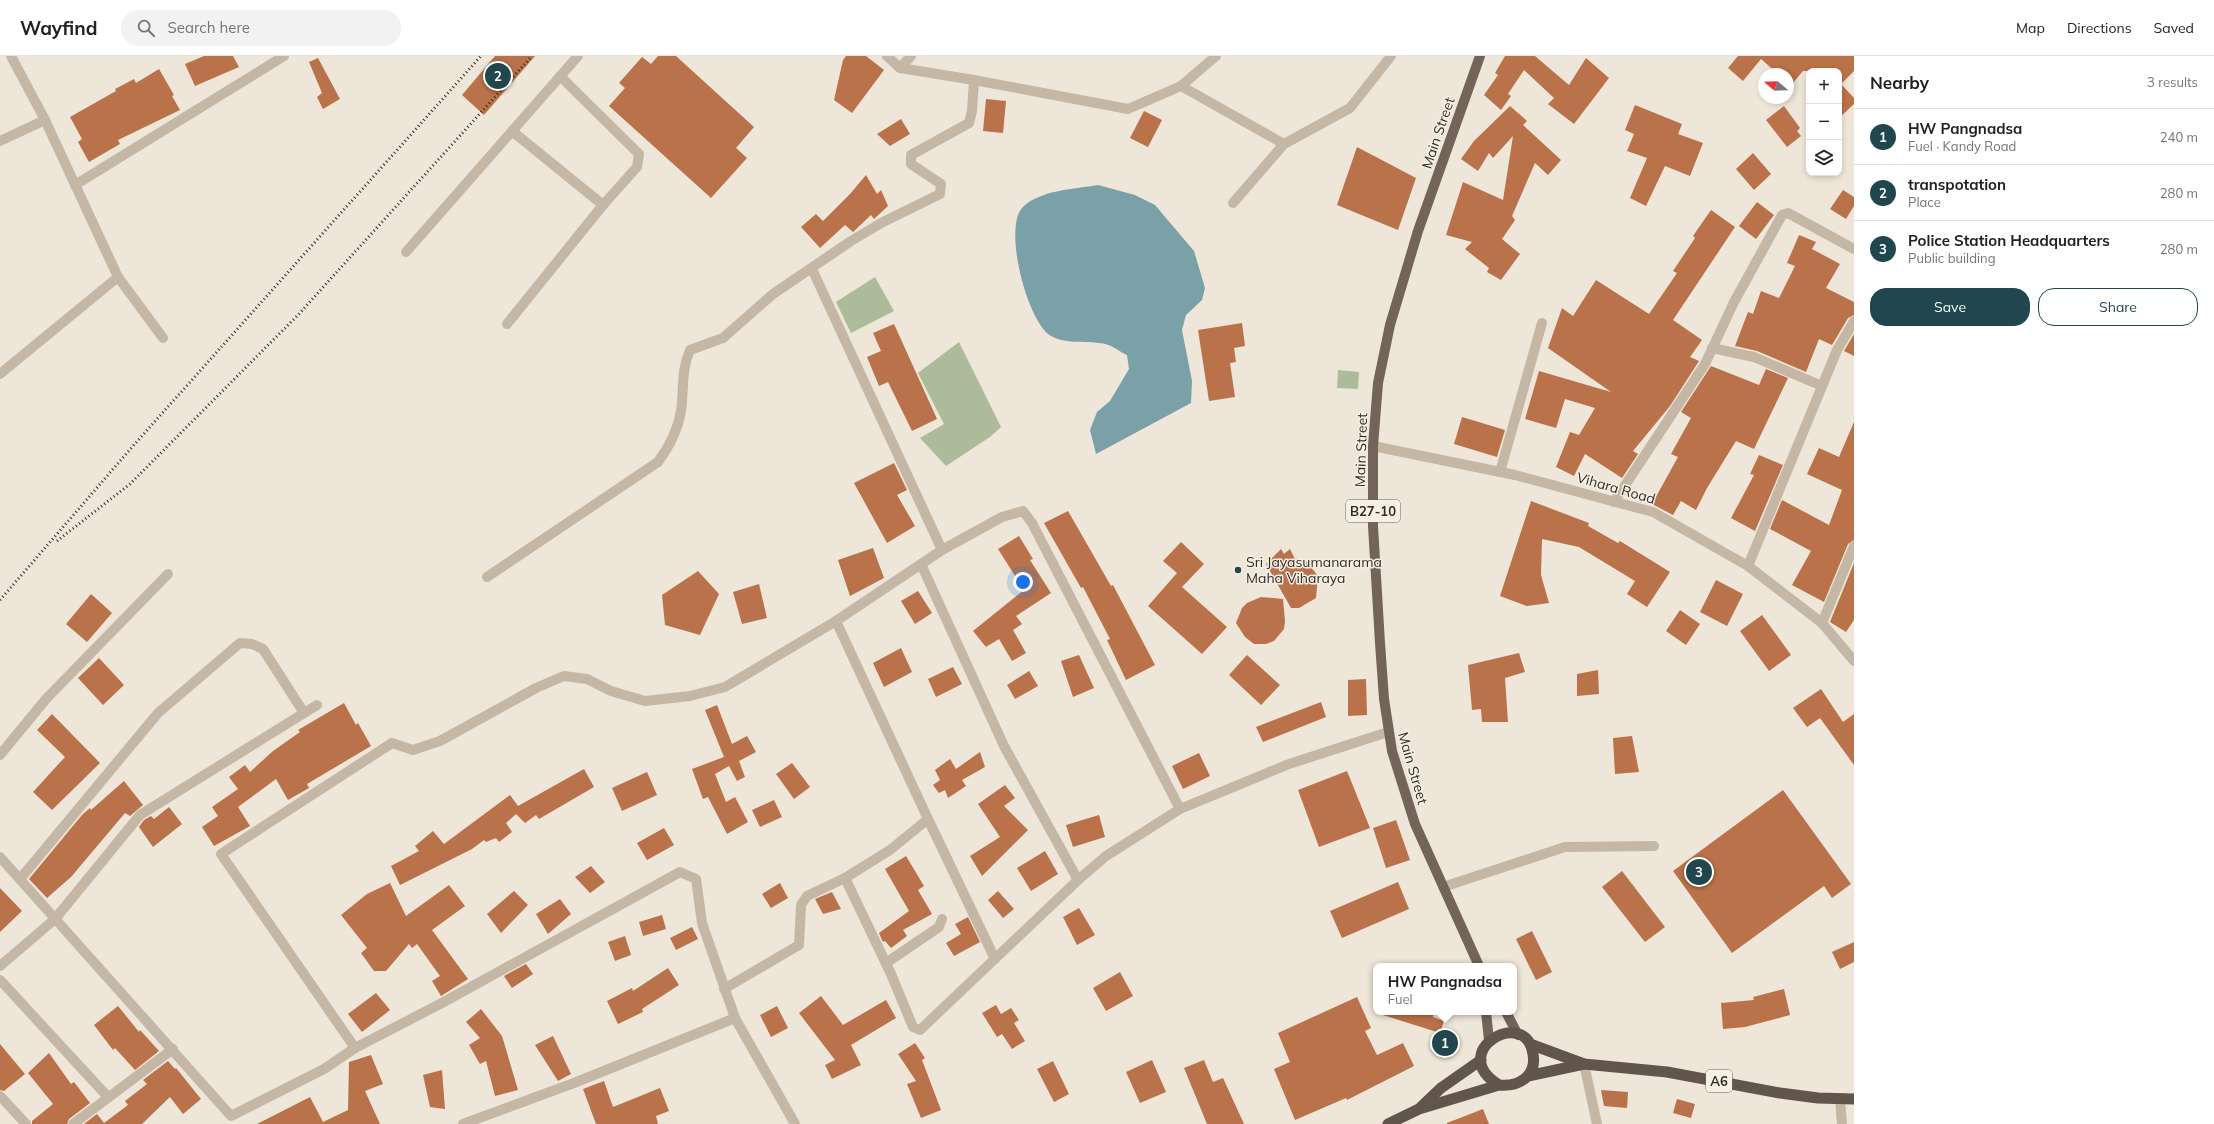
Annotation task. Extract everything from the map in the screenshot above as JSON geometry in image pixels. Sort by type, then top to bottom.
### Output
[{"type":"highway","points":[[1388,1124],[1419,1109],[1499,1085],[1510,1086],[1520,1083],[1528,1076],[1534,1060],[1530,1044],[1518,1035],[1503,1034],[1489,1040],[1483,1049],[1481,1060],[1484,1070],[1490,1079],[1499,1085]]},
{"type":"highway","name":"A6","points":[[1530,1044],[1584,1064],[1667,1072],[1780,1093],[1854,1099]]},
{"type":"highway","points":[[1419,1109],[1441,1088],[1481,1060]]},
{"type":"highway","name":"A6","points":[[1528,1076],[1584,1064]]},
{"type":"main road","name":"Main Street","points":[[1477,963],[1405,797],[1388,732],[1377,596],[1373,446],[1378,383],[1390,325],[1418,231],[1480,56]]},
{"type":"main road","points":[[1486,1015],[1489,1040]]},
{"type":"main road","points":[[1508,1015],[1518,1035]]},
{"type":"street","points":[[11,56],[44,120],[118,277],[163,338]]},
{"type":"street","points":[[75,185],[284,56]]},
{"type":"street","points":[[406,252],[578,56]]},
{"type":"street","points":[[887,56],[900,68],[974,80],[1128,109],[1181,86],[1216,56]]},
{"type":"street","points":[[900,68],[911,56]]},
{"type":"street","points":[[1233,203],[1284,144],[1350,108],[1391,56]]},
{"type":"street","points":[[507,324],[603,205],[637,167],[639,154],[560,76]]},
{"type":"street","points":[[487,577],[658,462],[670,447],[681,413],[685,363],[690,350],[723,338],[773,294],[812,269],[851,241],[883,222],[940,194],[941,184],[911,164],[911,155],[969,123],[972,111],[974,80]]},
{"type":"street","points":[[1181,86],[1284,144]]},
{"type":"street","points":[[0,141],[44,120]]},
{"type":"street","points":[[512,131],[603,205]]},
{"type":"street","points":[[1614,502],[1705,364],[1734,302],[1784,212],[1854,249]]},
{"type":"street","points":[[812,269],[942,550]]},
{"type":"street","points":[[0,374],[118,277]]},
{"type":"street","points":[[1748,566],[1837,350],[1854,321]]},
{"type":"street","points":[[1500,472],[1542,324]]},
{"type":"street","points":[[1712,348],[1754,357],[1822,386]]},
{"type":"street","name":"Vihara Road","points":[[1373,446],[1500,472],[1653,512],[1748,566],[1822,623],[1854,661]]},
{"type":"street","points":[[355,1048],[221,854],[392,742],[413,750],[440,741],[536,688],[564,676],[587,679],[611,691],[645,701],[690,696],[725,687],[836,621],[942,550],[1002,517],[1023,511],[1036,530],[1180,809]]},
{"type":"street","points":[[1822,623],[1854,546]]},
{"type":"street","points":[[921,564],[1004,746],[1078,880]]},
{"type":"street","points":[[0,755],[46,699],[168,574]]},
{"type":"street","points":[[836,621],[995,959]]},
{"type":"street","points":[[20,879],[158,713],[240,643],[252,644],[263,649],[304,713]]},
{"type":"street","points":[[0,966],[55,919],[140,816],[317,705]]},
{"type":"street","points":[[845,878],[886,963],[913,1027],[920,1030],[1078,880],[1106,856],[1180,809],[1289,764],[1388,732]]},
{"type":"street","points":[[724,989],[799,945],[801,905],[807,896],[845,878],[890,850],[928,819]]},
{"type":"street","points":[[1443,887],[1565,847],[1654,846]]},
{"type":"street","points":[[0,857],[232,1116],[324,1069],[355,1048],[440,1004],[680,872],[696,879],[702,923],[735,1018],[794,1124]]},
{"type":"street","points":[[886,963],[939,927],[942,919]]},
{"type":"street","points":[[0,980],[108,1097]]},
{"type":"street","points":[[463,1124],[574,1083],[735,1018]]},
{"type":"street","points":[[73,1124],[173,1049]]},
{"type":"street","points":[[1584,1064],[1597,1124]]},
{"type":"street","points":[[0,1096],[26,1124]]},
{"type":"street","points":[[1840,1099],[1842,1124]]},
{"type":"green space","points":[[875,277],[894,311],[851,333],[836,302]]},
{"type":"green space","points":[[959,342],[1001,427],[990,437],[946,466],[920,438],[944,424],[918,373]]},
{"type":"green space","points":[[1338,370],[1359,372],[1358,389],[1337,388]]},
{"type":"water","points":[[1098,185],[1135,195],[1155,205],[1194,251],[1205,288],[1202,300],[1186,315],[1182,330],[1192,381],[1191,403],[1096,454],[1090,430],[1097,412],[1110,401],[1129,369],[1127,355],[1105,344],[1057,339],[1042,328],[1026,295],[1020,274],[1015,234],[1017,218],[1023,207],[1030,201],[1058,191]]},
{"type":"building","points":[[204,56],[233,56],[239,67],[195,86],[185,64]]},
{"type":"building","points":[[495,56],[535,56],[484,115],[462,95]]},
{"type":"building","points":[[658,56],[676,56],[754,127],[736,148],[747,158],[711,198],[609,106],[625,88],[619,83],[642,57],[651,64]]},
{"type":"building","points":[[846,56],[866,56],[884,70],[852,113],[834,100],[843,60]]},
{"type":"building","points":[[1505,56],[1535,56],[1569,85],[1586,58],[1609,78],[1574,124],[1548,104],[1554,98],[1524,70],[1508,94],[1511,96],[1501,110],[1484,95],[1498,75],[1495,73]]},
{"type":"building","points":[[1738,56],[1854,56],[1854,71],[1842,83],[1842,68],[1806,68],[1806,71],[1803,71],[1794,82],[1794,68],[1771,68],[1761,59],[1743,81],[1728,68]]},
{"type":"building","points":[[318,58],[340,99],[323,109],[317,97],[322,93],[309,62]]},
{"type":"building","points":[[159,69],[174,95],[172,96],[180,110],[118,140],[120,144],[89,162],[78,142],[82,139],[70,117],[116,91],[115,89],[134,79],[136,83]]},
{"type":"building","points":[[1842,85],[1854,98],[1854,104],[1842,115]]},
{"type":"building","points":[[986,99],[1006,101],[1003,133],[983,131]]},
{"type":"building","points":[[1635,105],[1682,124],[1678,134],[1703,143],[1690,176],[1665,166],[1646,206],[1630,198],[1647,158],[1627,151],[1634,134],[1625,130]]},
{"type":"building","points":[[1510,106],[1527,121],[1523,125],[1561,160],[1548,175],[1535,163],[1512,216],[1515,220],[1502,239],[1520,254],[1501,280],[1487,272],[1489,268],[1465,249],[1472,242],[1446,235],[1463,182],[1503,200],[1513,136],[1493,158],[1489,153],[1478,171],[1461,159],[1474,141]]},
{"type":"building","points":[[1784,106],[1800,128],[1797,131],[1801,136],[1787,147],[1766,120]]},
{"type":"building","points":[[1144,111],[1162,120],[1148,147],[1130,138]]},
{"type":"building","points":[[901,119],[910,134],[890,146],[877,134]]},
{"type":"building","points":[[1357,147],[1416,178],[1398,230],[1337,205]]},
{"type":"building","points":[[1753,153],[1771,174],[1754,190],[1736,169]]},
{"type":"building","points":[[866,175],[877,194],[881,190],[888,206],[874,219],[871,215],[853,232],[845,225],[820,248],[801,227],[816,214],[823,221],[850,194]]},
{"type":"building","points":[[1843,190],[1854,197],[1854,206],[1846,219],[1830,209]]},
{"type":"building","points":[[1757,202],[1774,215],[1756,239],[1739,226]]},
{"type":"building","points":[[1711,210],[1735,227],[1673,320],[1702,340],[1690,357],[1699,361],[1670,406],[1633,451],[1638,454],[1622,478],[1585,454],[1574,476],[1556,467],[1570,432],[1579,435],[1595,408],[1565,399],[1556,428],[1525,419],[1539,371],[1611,392],[1548,348],[1562,308],[1573,316],[1596,280],[1649,314],[1677,273],[1673,271],[1695,238],[1693,236]]},
{"type":"building","points":[[1799,235],[1816,242],[1812,249],[1840,264],[1826,288],[1854,302],[1854,315],[1848,318],[1832,345],[1819,339],[1806,372],[1757,351],[1735,346],[1748,312],[1753,314],[1761,291],[1779,298],[1795,266],[1787,263]]},
{"type":"building","points":[[1242,323],[1245,346],[1234,348],[1236,362],[1230,363],[1235,397],[1209,401],[1198,330]]},
{"type":"building","points":[[894,324],[937,419],[912,431],[888,382],[879,386],[867,357],[881,351],[873,333]]},
{"type":"building","points":[[1854,334],[1854,356],[1844,351]]},
{"type":"building","points":[[1711,366],[1759,385],[1766,369],[1788,378],[1754,449],[1736,441],[1707,488],[1696,510],[1681,501],[1673,515],[1652,504],[1678,457],[1671,454],[1691,418],[1681,412]]},
{"type":"building","points":[[1462,417],[1505,430],[1497,457],[1454,444]]},
{"type":"building","points":[[1854,422],[1854,540],[1848,544],[1824,602],[1792,585],[1811,551],[1770,529],[1782,500],[1829,525],[1842,490],[1807,474],[1819,448],[1839,457]]},
{"type":"building","points":[[1759,455],[1783,465],[1755,531],[1731,518],[1754,475],[1750,474]]},
{"type":"building","points":[[894,463],[907,490],[897,495],[915,526],[887,543],[854,483]]},
{"type":"building","points":[[1531,501],[1589,523],[1588,526],[1618,543],[1620,541],[1670,572],[1647,607],[1627,594],[1635,581],[1579,547],[1542,539],[1541,575],[1549,603],[1527,606],[1500,596]]},
{"type":"building","points":[[1068,511],[1111,586],[1113,585],[1155,665],[1126,680],[1107,640],[1110,639],[1083,587],[1081,588],[1044,523]]},
{"type":"building","points":[[1019,536],[1033,559],[1030,560],[1051,593],[1016,616],[1022,624],[1013,630],[1026,653],[1012,661],[999,639],[986,647],[973,631],[1024,590],[998,549]]},
{"type":"building","points":[[1181,542],[1204,564],[1182,587],[1227,627],[1202,654],[1148,606],[1177,573],[1163,561]]},
{"type":"building","points":[[873,548],[884,578],[850,596],[838,560]]},
{"type":"building","points":[[1281,549],[1284,554],[1290,549],[1295,559],[1306,561],[1318,576],[1316,598],[1299,608],[1291,608],[1266,564]]},
{"type":"building","points":[[1854,563],[1854,620],[1846,632],[1830,622]]},
{"type":"building","points":[[698,571],[719,594],[700,635],[665,625],[662,595]]},
{"type":"building","points":[[1716,580],[1743,594],[1727,626],[1700,612]]},
{"type":"building","points":[[759,584],[767,618],[742,624],[733,592]]},
{"type":"building","points":[[918,591],[932,613],[915,624],[901,601]]},
{"type":"building","points":[[91,594],[112,613],[87,642],[66,624]]},
{"type":"building","points":[[1261,597],[1283,599],[1285,621],[1284,629],[1274,641],[1266,644],[1254,644],[1245,637],[1236,623],[1242,608],[1247,603]]},
{"type":"building","points":[[1680,610],[1700,624],[1686,645],[1666,631]]},
{"type":"building","points":[[1762,615],[1791,655],[1769,671],[1740,631]]},
{"type":"building","points":[[901,648],[912,672],[884,687],[873,663]]},
{"type":"building","points":[[1519,653],[1525,672],[1505,678],[1508,722],[1482,722],[1481,709],[1472,710],[1468,665]]},
{"type":"building","points":[[1079,655],[1094,688],[1073,697],[1061,661]]},
{"type":"building","points":[[1247,655],[1280,685],[1261,705],[1229,675]]},
{"type":"building","points":[[99,658],[124,685],[103,705],[78,678]]},
{"type":"building","points":[[953,667],[962,684],[936,697],[928,679]]},
{"type":"building","points":[[1598,670],[1599,694],[1577,696],[1577,674]]},
{"type":"building","points":[[1029,671],[1038,686],[1015,699],[1007,685]]},
{"type":"building","points":[[1366,679],[1367,715],[1348,716],[1348,680]]},
{"type":"building","points":[[1821,689],[1843,722],[1854,714],[1854,765],[1820,718],[1807,727],[1793,708]]},
{"type":"building","points":[[1321,702],[1326,717],[1263,742],[1256,727]]},
{"type":"building","points":[[344,703],[356,725],[358,723],[371,746],[307,784],[309,788],[288,800],[276,779],[238,807],[250,826],[214,846],[202,827],[218,816],[212,807],[238,789],[229,777],[245,765],[250,772],[273,751],[300,732],[298,730]]},
{"type":"building","points":[[717,705],[732,744],[747,736],[756,752],[739,761],[745,777],[737,781],[729,766],[715,774],[726,802],[735,797],[748,822],[727,834],[708,797],[703,799],[692,769],[724,757],[705,710]]},
{"type":"building","points":[[52,714],[100,763],[52,810],[33,792],[65,757],[37,730]]},
{"type":"building","points":[[1632,736],[1639,772],[1615,774],[1613,738]]},
{"type":"building","points":[[980,752],[985,767],[962,780],[966,786],[948,798],[945,790],[939,793],[933,785],[940,780],[935,770],[950,759],[956,769]]},
{"type":"building","points":[[1199,753],[1210,776],[1183,789],[1172,766]]},
{"type":"building","points":[[792,763],[810,787],[794,799],[776,774]]},
{"type":"building","points":[[584,769],[594,787],[539,819],[536,815],[525,823],[516,814],[506,823],[512,832],[499,842],[496,838],[486,842],[484,840],[472,849],[400,885],[391,866],[419,851],[415,846],[433,831],[444,844],[510,795],[518,806]]},
{"type":"building","points":[[1347,771],[1370,828],[1319,847],[1298,790]]},
{"type":"building","points":[[647,772],[657,795],[622,811],[612,788]]},
{"type":"building","points":[[124,781],[143,805],[130,816],[125,813],[71,877],[47,898],[29,879],[82,815],[90,808],[91,810]]},
{"type":"building","points":[[1005,785],[1015,798],[1004,806],[1028,830],[982,876],[970,856],[1000,837],[978,804]]},
{"type":"building","points":[[1783,790],[1851,884],[1832,898],[1824,886],[1732,953],[1673,871]]},
{"type":"building","points":[[774,800],[782,817],[760,827],[752,810]]},
{"type":"building","points":[[169,807],[182,824],[153,847],[139,827],[144,820],[151,816],[154,819]]},
{"type":"building","points":[[1099,815],[1105,837],[1073,847],[1066,825]]},
{"type":"building","points":[[1396,820],[1410,860],[1386,868],[1373,828]]},
{"type":"building","points":[[664,828],[674,845],[647,860],[637,843]]},
{"type":"building","points":[[1045,851],[1058,874],[1031,891],[1017,868]]},
{"type":"building","points":[[906,856],[924,886],[918,890],[932,914],[903,930],[907,936],[891,948],[885,941],[883,942],[879,933],[909,911],[885,869]]},
{"type":"building","points":[[591,866],[605,882],[590,893],[575,877]]},
{"type":"building","points":[[1622,871],[1665,927],[1645,942],[1602,887]]},
{"type":"building","points":[[1398,882],[1409,909],[1342,938],[1330,911]]},
{"type":"building","points":[[390,883],[406,916],[449,885],[465,906],[432,930],[468,979],[441,996],[432,981],[440,976],[417,944],[412,948],[409,944],[386,971],[374,971],[361,953],[367,948],[341,915],[367,894]]},
{"type":"building","points":[[780,883],[788,898],[771,908],[762,894]]},
{"type":"building","points":[[0,888],[22,911],[0,932]]},
{"type":"building","points":[[514,891],[528,905],[501,933],[487,914]]},
{"type":"building","points":[[998,891],[1014,909],[1003,918],[988,900]]},
{"type":"building","points":[[832,892],[841,909],[823,914],[815,899]]},
{"type":"building","points":[[560,899],[571,914],[548,934],[536,914]]},
{"type":"building","points":[[1079,908],[1095,935],[1077,945],[1063,917]]},
{"type":"building","points":[[662,915],[666,929],[643,936],[639,922]]},
{"type":"building","points":[[968,917],[980,942],[954,956],[946,943],[961,934],[955,924]]},
{"type":"building","points":[[692,927],[698,939],[676,950],[670,938]]},
{"type":"building","points":[[1532,931],[1552,972],[1536,980],[1516,939]]},
{"type":"building","points":[[625,936],[631,955],[615,961],[608,942]]},
{"type":"building","points":[[1854,942],[1854,962],[1840,969],[1832,952]]},
{"type":"building","points":[[526,964],[533,974],[512,988],[504,976]]},
{"type":"building","points":[[668,968],[679,985],[642,1009],[643,1012],[618,1024],[607,1001],[632,988],[633,991]]},
{"type":"building","points":[[1120,972],[1133,996],[1106,1011],[1093,988]]},
{"type":"building","points":[[1784,989],[1790,1015],[1745,1027],[1723,1029],[1721,1003],[1754,1000],[1753,997]]},
{"type":"building","points":[[376,993],[390,1010],[362,1032],[348,1014]]},
{"type":"building","points":[[821,996],[843,1025],[886,1000],[896,1018],[851,1045],[861,1065],[832,1079],[825,1065],[835,1060],[799,1013]]},
{"type":"building","points":[[1357,997],[1371,1028],[1365,1031],[1377,1055],[1403,1043],[1414,1066],[1347,1100],[1346,1098],[1295,1120],[1274,1069],[1290,1062],[1278,1033]]},
{"type":"building","points":[[996,1005],[1001,1014],[1011,1008],[1019,1020],[1014,1023],[1025,1041],[1012,1049],[1002,1034],[997,1037],[982,1013]]},
{"type":"building","points":[[118,1006],[139,1032],[140,1030],[159,1051],[135,1070],[115,1048],[113,1050],[94,1025]]},
{"type":"building","points":[[777,1006],[788,1028],[771,1037],[760,1015]]},
{"type":"building","points":[[481,1009],[502,1036],[518,1090],[495,1096],[486,1061],[480,1064],[469,1045],[480,1038],[466,1022]]},
{"type":"building","points":[[1383,1015],[1433,1015],[1433,1017],[1444,1021],[1440,1033]]},
{"type":"building","points":[[553,1036],[571,1074],[558,1081],[535,1045]]},
{"type":"building","points":[[915,1043],[925,1058],[922,1060],[941,1110],[921,1118],[907,1084],[916,1081],[898,1054]]},
{"type":"building","points":[[0,1044],[25,1074],[4,1091],[0,1090]]},
{"type":"building","points":[[49,1053],[71,1084],[74,1082],[90,1103],[69,1119],[67,1124],[32,1124],[32,1121],[53,1104],[28,1073]]},
{"type":"building","points":[[371,1055],[383,1084],[365,1091],[380,1124],[257,1124],[310,1097],[323,1122],[348,1110],[349,1062]]},
{"type":"building","points":[[1152,1060],[1166,1092],[1140,1103],[1126,1072]]},
{"type":"building","points":[[1204,1060],[1213,1082],[1223,1078],[1244,1124],[1207,1124],[1184,1068]]},
{"type":"building","points":[[168,1061],[175,1069],[176,1068],[201,1099],[183,1114],[170,1097],[142,1124],[84,1124],[97,1114],[104,1123],[128,1105],[125,1101],[147,1084],[143,1080]]},
{"type":"building","points":[[1053,1061],[1069,1094],[1054,1102],[1037,1069]]},
{"type":"building","points":[[442,1070],[445,1109],[430,1107],[423,1075]]},
{"type":"building","points":[[604,1081],[613,1107],[660,1088],[669,1111],[656,1116],[658,1124],[596,1124],[583,1089]]},
{"type":"building","points":[[1601,1090],[1628,1092],[1627,1108],[1604,1106]]},
{"type":"building","points":[[1677,1099],[1695,1104],[1691,1118],[1673,1113]]},
{"type":"building","points":[[1483,1109],[1489,1124],[1447,1124],[1447,1123]]},
{"type":"railway","points":[[0,600],[133,446],[481,56]]},
{"type":"railway","points":[[57,541],[130,484],[298,315],[532,56]]},
{"type":"place","name":"transpotation","points":[[498,76]]},
{"type":"place","name":"Sri Jayasumanarama Maha Viharaya","points":[[1238,570]]},
{"type":"place","name":"Police Station Headquarters","points":[[1699,872]]},
{"type":"place","name":"HW Pangnadsa","points":[[1445,1043]]}]
